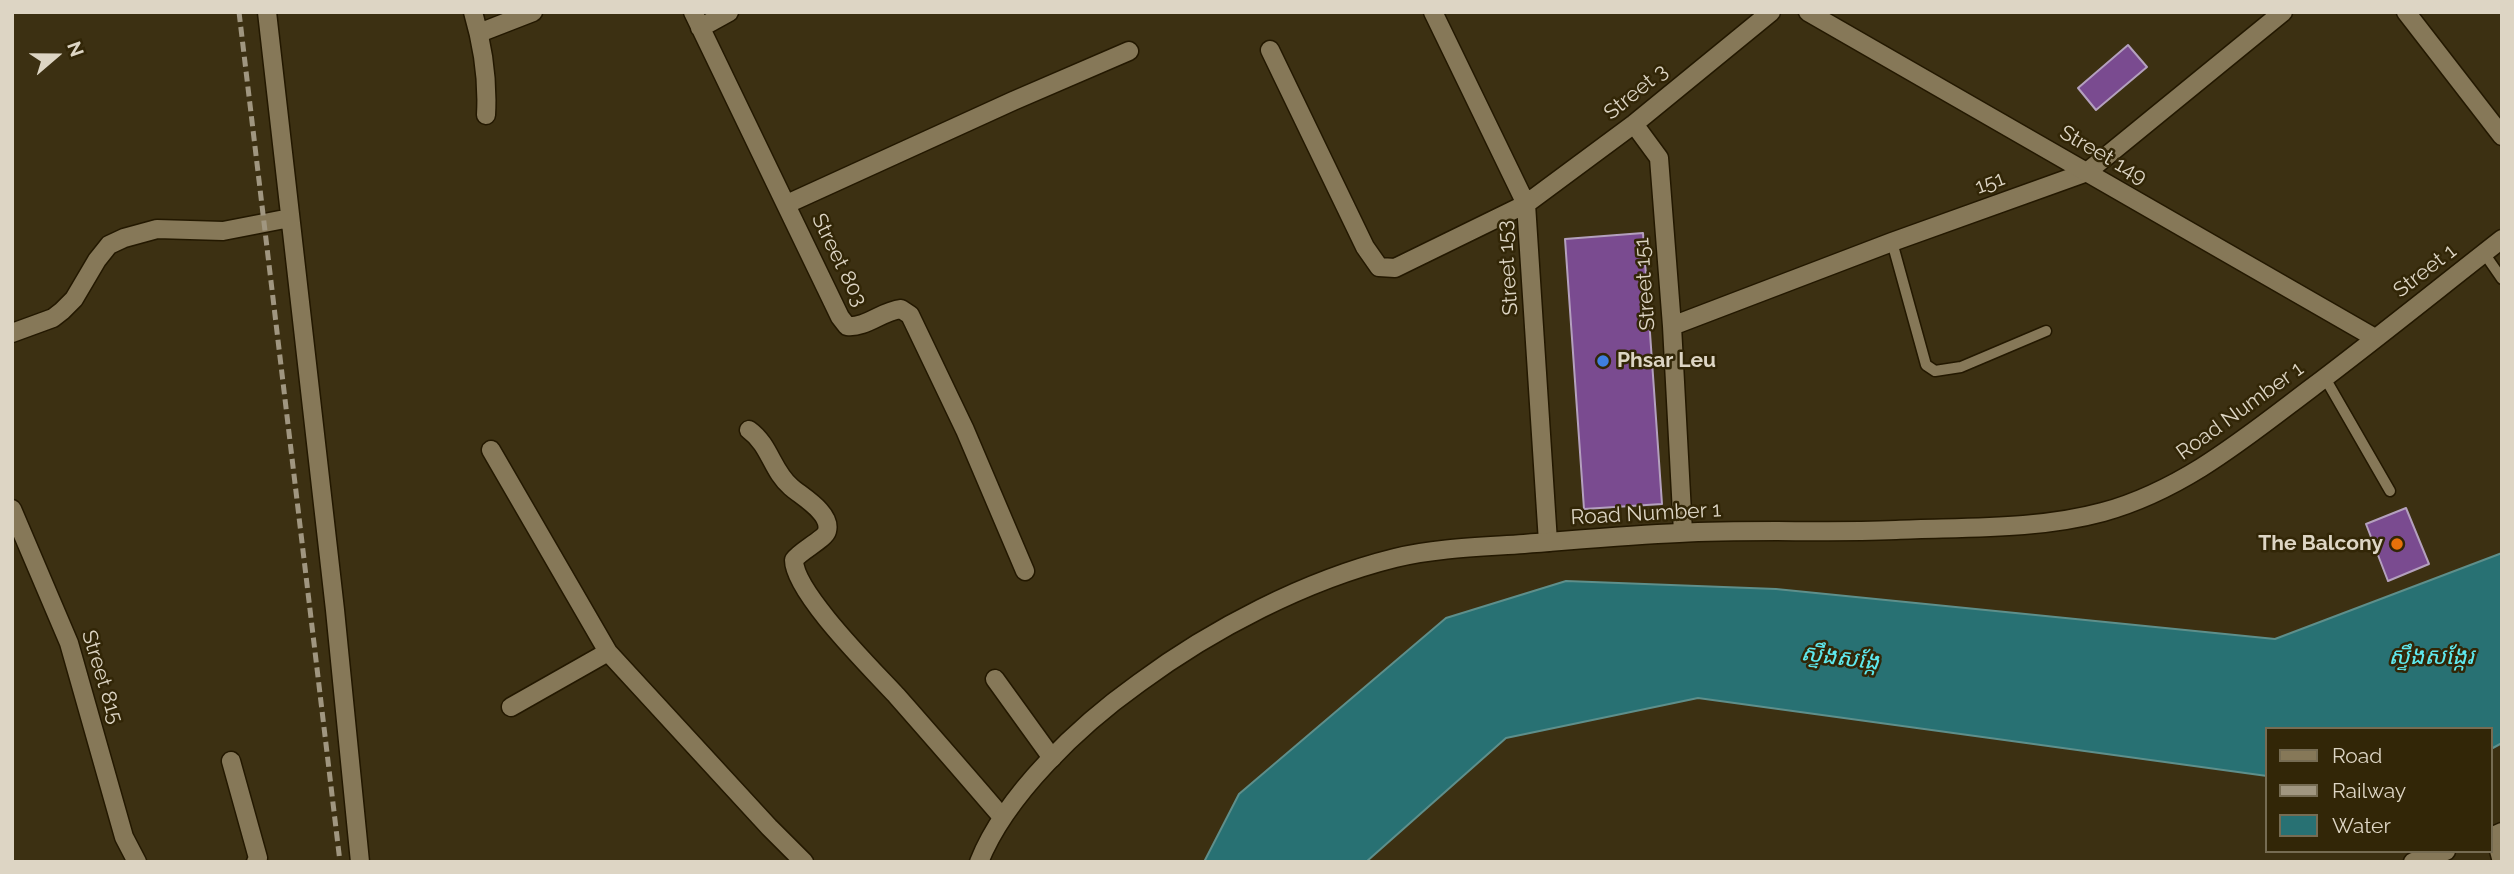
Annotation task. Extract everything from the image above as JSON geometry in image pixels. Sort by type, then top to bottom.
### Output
[{"type":"street","points":[[267,12],[335,610],[360,862]]},
{"type":"street","points":[[473,12],[480,33],[488,87],[486,115]]},
{"type":"street","points":[[480,33],[533,12]]},
{"type":"street","points":[[697,20],[730,12]]},
{"type":"street","name":"Street 153","points":[[1433,12],[1526,204],[1548,542]]},
{"type":"street","name":"Street 3","points":[[1270,50],[1364,247],[1379,267],[1395,268],[1526,204],[1634,124],[1771,12]]},
{"type":"street","name":"Street 149","points":[[1808,12],[2375,338]]},
{"type":"street","name":"151","points":[[1672,326],[1892,242],[2087,172],[2283,12]]},
{"type":"street","points":[[2406,12],[2502,136]]},
{"type":"street","name":"Street 803","points":[[697,20],[840,317],[847,326],[856,327],[889,310],[901,309],[911,315],[965,430],[1025,571]]},
{"type":"street","points":[[787,204],[1129,51]]},
{"type":"street","name":"Street 151","points":[[1634,124],[1659,158],[1672,326],[1683,532]]},
{"type":"street","points":[[12,333],[53,318],[62,311],[74,299],[109,245],[124,238],[156,229],[223,231],[290,218]]},
{"type":"street","name":"Street 1","points":[[2375,338],[2502,239]]},
{"type":"street","name":"Road Number 1","points":[[979,862],[988,838],[1002,817],[1052,758],[1104,709],[1163,665],[1224,628],[1341,575],[1397,557],[1443,550],[1683,532],[1837,533],[1924,529],[2064,520],[2102,512],[2160,491],[2189,476],[2220,456],[2375,338]]},
{"type":"street","points":[[749,430],[761,439],[785,481],[819,508],[827,525],[825,535],[800,552],[794,560],[794,568],[814,601],[1002,817]]},
{"type":"street","points":[[491,450],[608,652],[804,862]]},
{"type":"street","name":"Street 815","points":[[12,509],[69,643],[124,837],[137,862]]},
{"type":"street","points":[[511,707],[608,652]]},
{"type":"street","points":[[995,678],[1052,758]]},
{"type":"street","points":[[231,761],[258,858],[256,862]]},
{"type":"street","points":[[2496,835],[2502,862]]},
{"type":"street","points":[[2413,862],[2440,853]]},
{"type":"lane","points":[[1892,242],[1926,365],[1935,371],[1961,367],[2046,331]]},
{"type":"lane","points":[[2484,253],[2502,279]]},
{"type":"lane","points":[[2325,378],[2390,491]]},
{"type":"water","name":"ស្ទឹងសង្កែរ","points":[[2502,553],[2502,743],[2493,748],[2493,727],[2266,727],[2266,776],[1698,698],[1506,738],[1366,862],[1204,862],[1239,794],[1446,618],[1566,581],[1776,589],[2275,639]]},
{"type":"building","points":[[2128,45],[2147,67],[2096,110],[2078,88]]},
{"type":"building","points":[[1643,233],[1662,504],[1584,509],[1565,239]]},
{"type":"building","name":"The Balcony","points":[[2406,508],[2429,564],[2388,581],[2366,524]]},
{"type":"railway","points":[[239,12],[340,862]]},
{"type":"place","name":"Phsar Leu","points":[[1603,361]]},
{"type":"place","name":"The Balcony","points":[[2397,544]]},
{"type":"water label","name":"ស្ទឹងសង្កែ","points":[[1840,658]]}]
